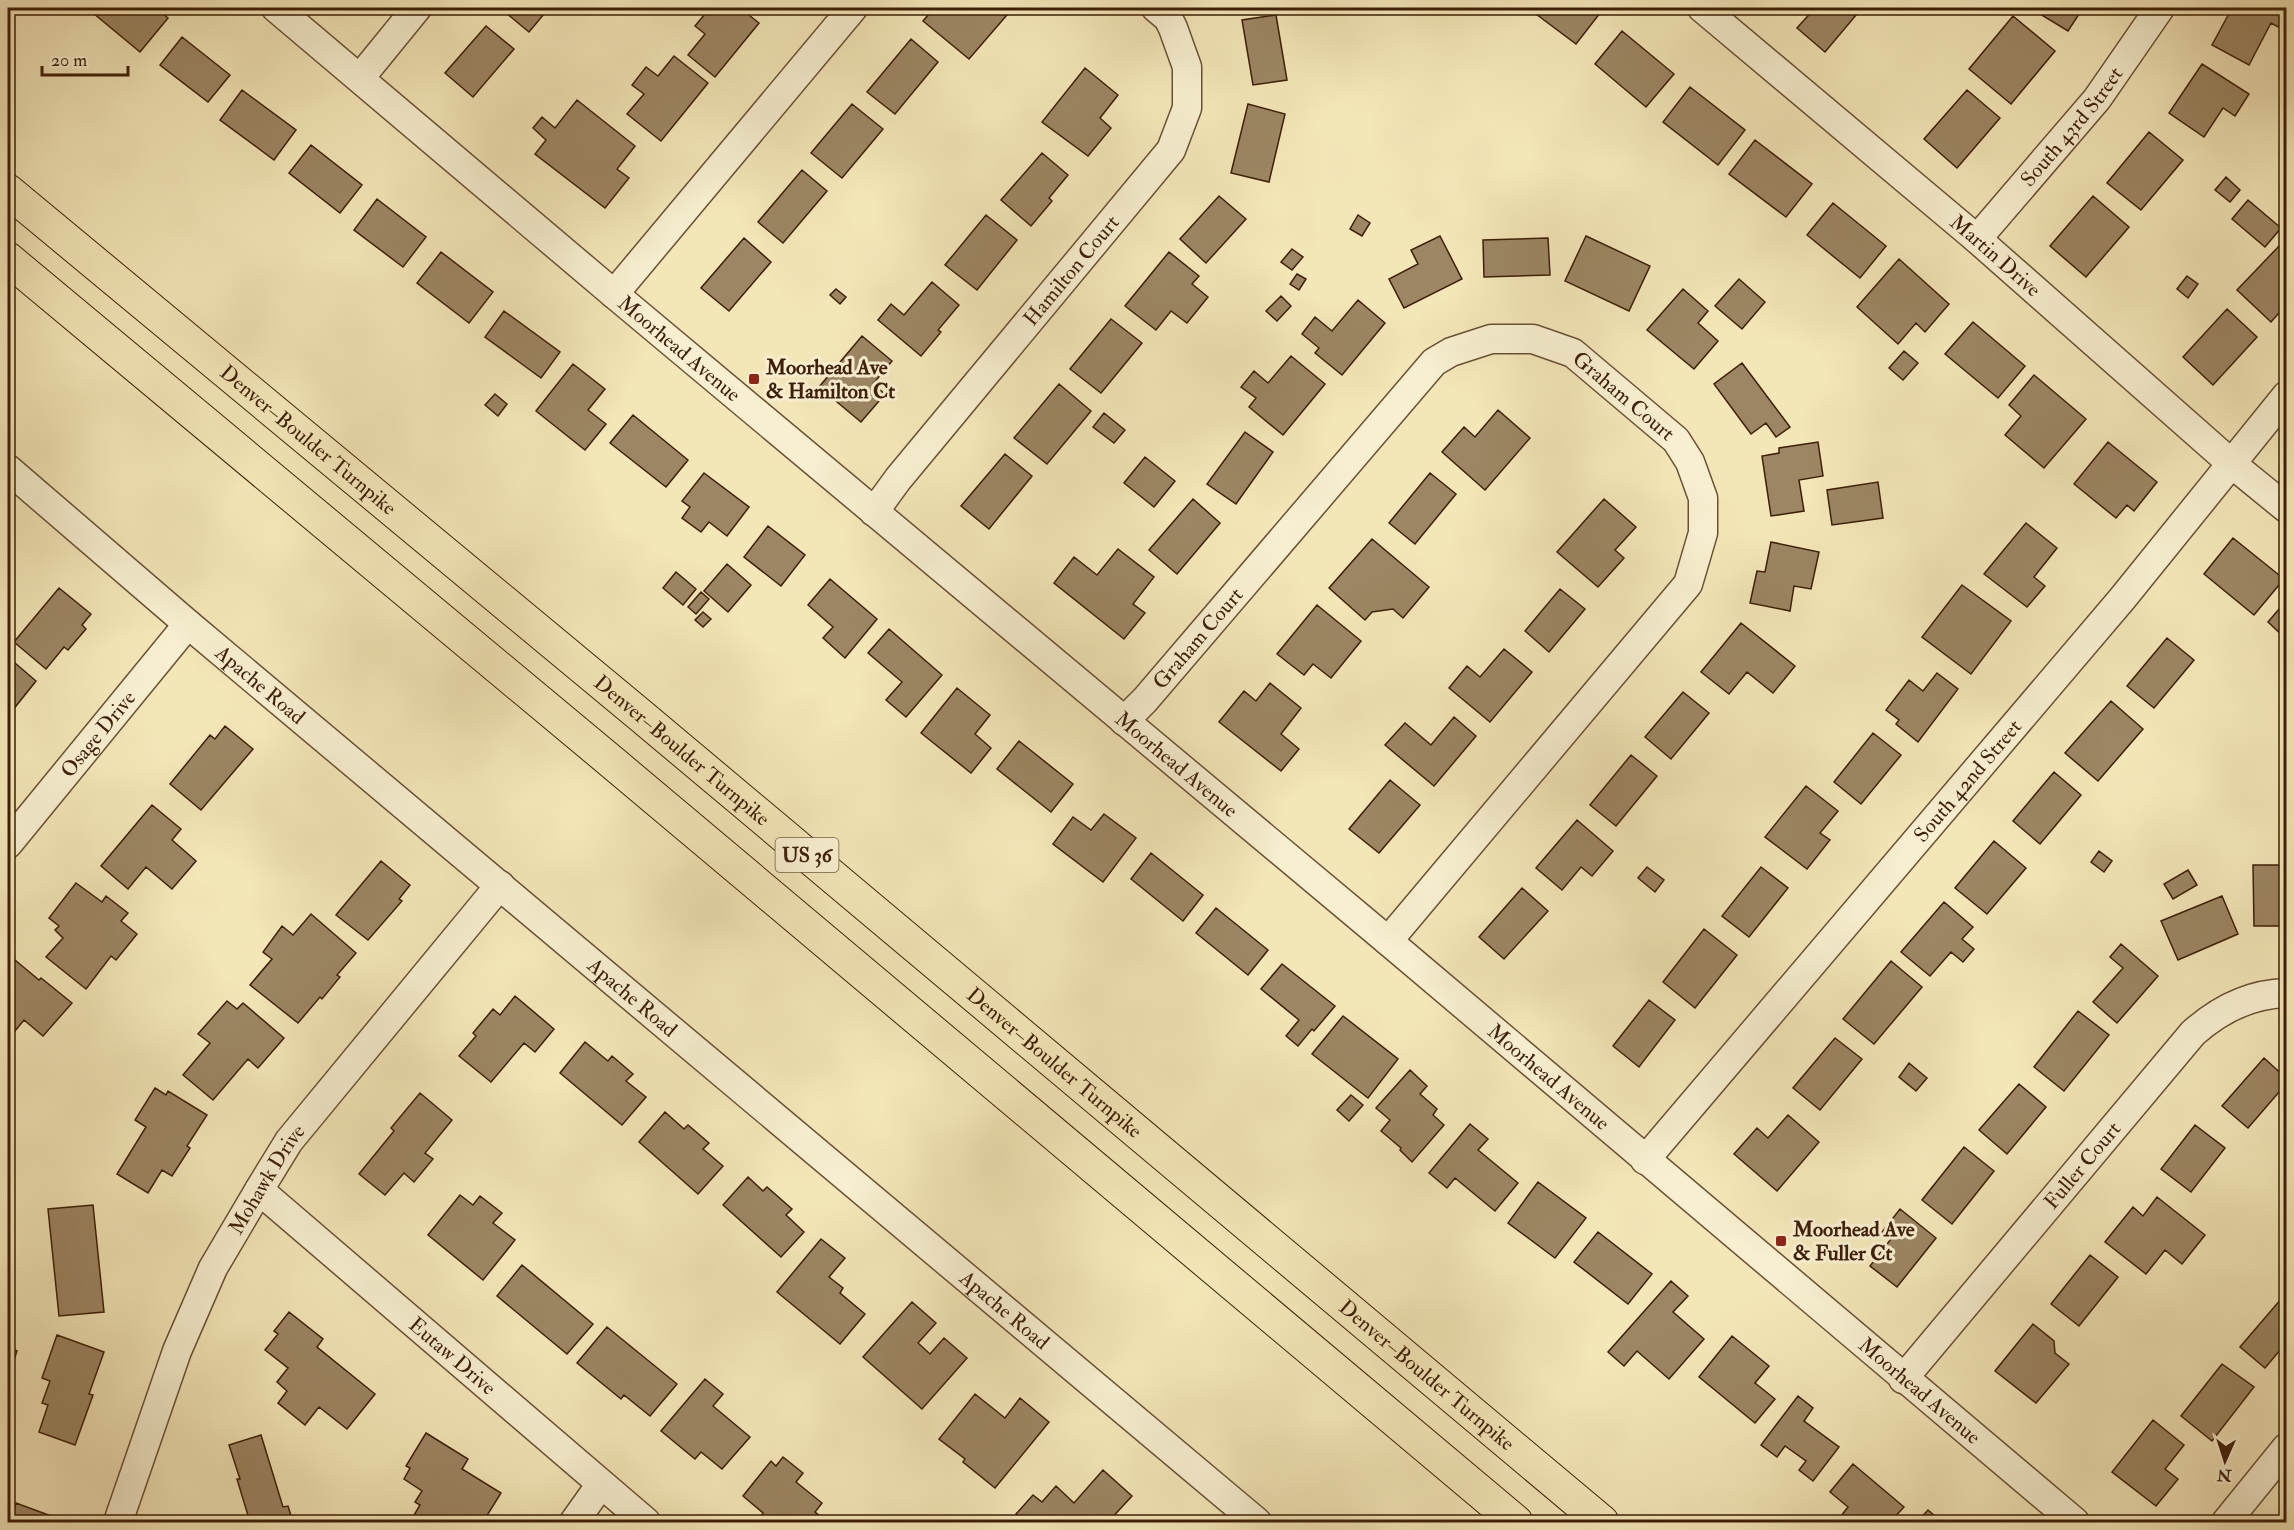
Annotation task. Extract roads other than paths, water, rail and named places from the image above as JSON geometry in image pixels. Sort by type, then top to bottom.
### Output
[{"type":"highway","name":"Denver–Boulder Turnpike","points":[[8,191],[640,715],[1602,1522]]},
{"type":"highway","name":"US 36","points":[[8,259],[1516,1522]]},
{"type":"street","name":"Moorhead Avenue","points":[[276,8],[614,294],[1388,941],[2075,1522]]},
{"type":"street","points":[[360,78],[417,8]]},
{"type":"street","points":[[614,294],[852,8]]},
{"type":"street","name":"Hamilton Court","points":[[874,512],[898,479],[1171,150],[1187,108],[1187,67],[1168,18],[1156,8]]},
{"type":"street","name":"South 43rd Street","points":[[1977,239],[2097,99],[2160,8]]},
{"type":"street","name":"Martin Drive","points":[[1717,12],[2232,464],[2286,508]]},
{"type":"street","name":"Graham Court","points":[[1124,721],[1146,700],[1434,362],[1451,352],[1491,339],[1533,339],[1573,353],[1676,440],[1690,462],[1702,498],[1703,533],[1688,584],[1388,941]]},
{"type":"street","name":"South 42nd Street","points":[[1645,1160],[2122,599],[2286,396]]},
{"type":"street","name":"Apache Road","points":[[8,469],[188,624],[1257,1522]]},
{"type":"street","name":"Osage Drive","points":[[8,844],[188,624]]},
{"type":"street","name":"Mohawk Drive","points":[[118,1522],[177,1352],[213,1268],[259,1190],[289,1141],[500,885]]},
{"type":"street","name":"Fuller Court","points":[[1904,1378],[2193,1033],[2235,1003],[2265,994],[2286,993]]},
{"type":"street","name":"Eutaw Drive","points":[[259,1190],[646,1522]]},
{"type":"street","points":[[2226,1522],[2286,1448]]},
{"type":"street","points":[[574,1522],[601,1484]]},
{"type":"place","name":"Moorhead Ave & Hamilton Ct","points":[[754,379]]},
{"type":"place","name":"Moorhead Ave & Fuller Ct","points":[[1781,1241]]}]
